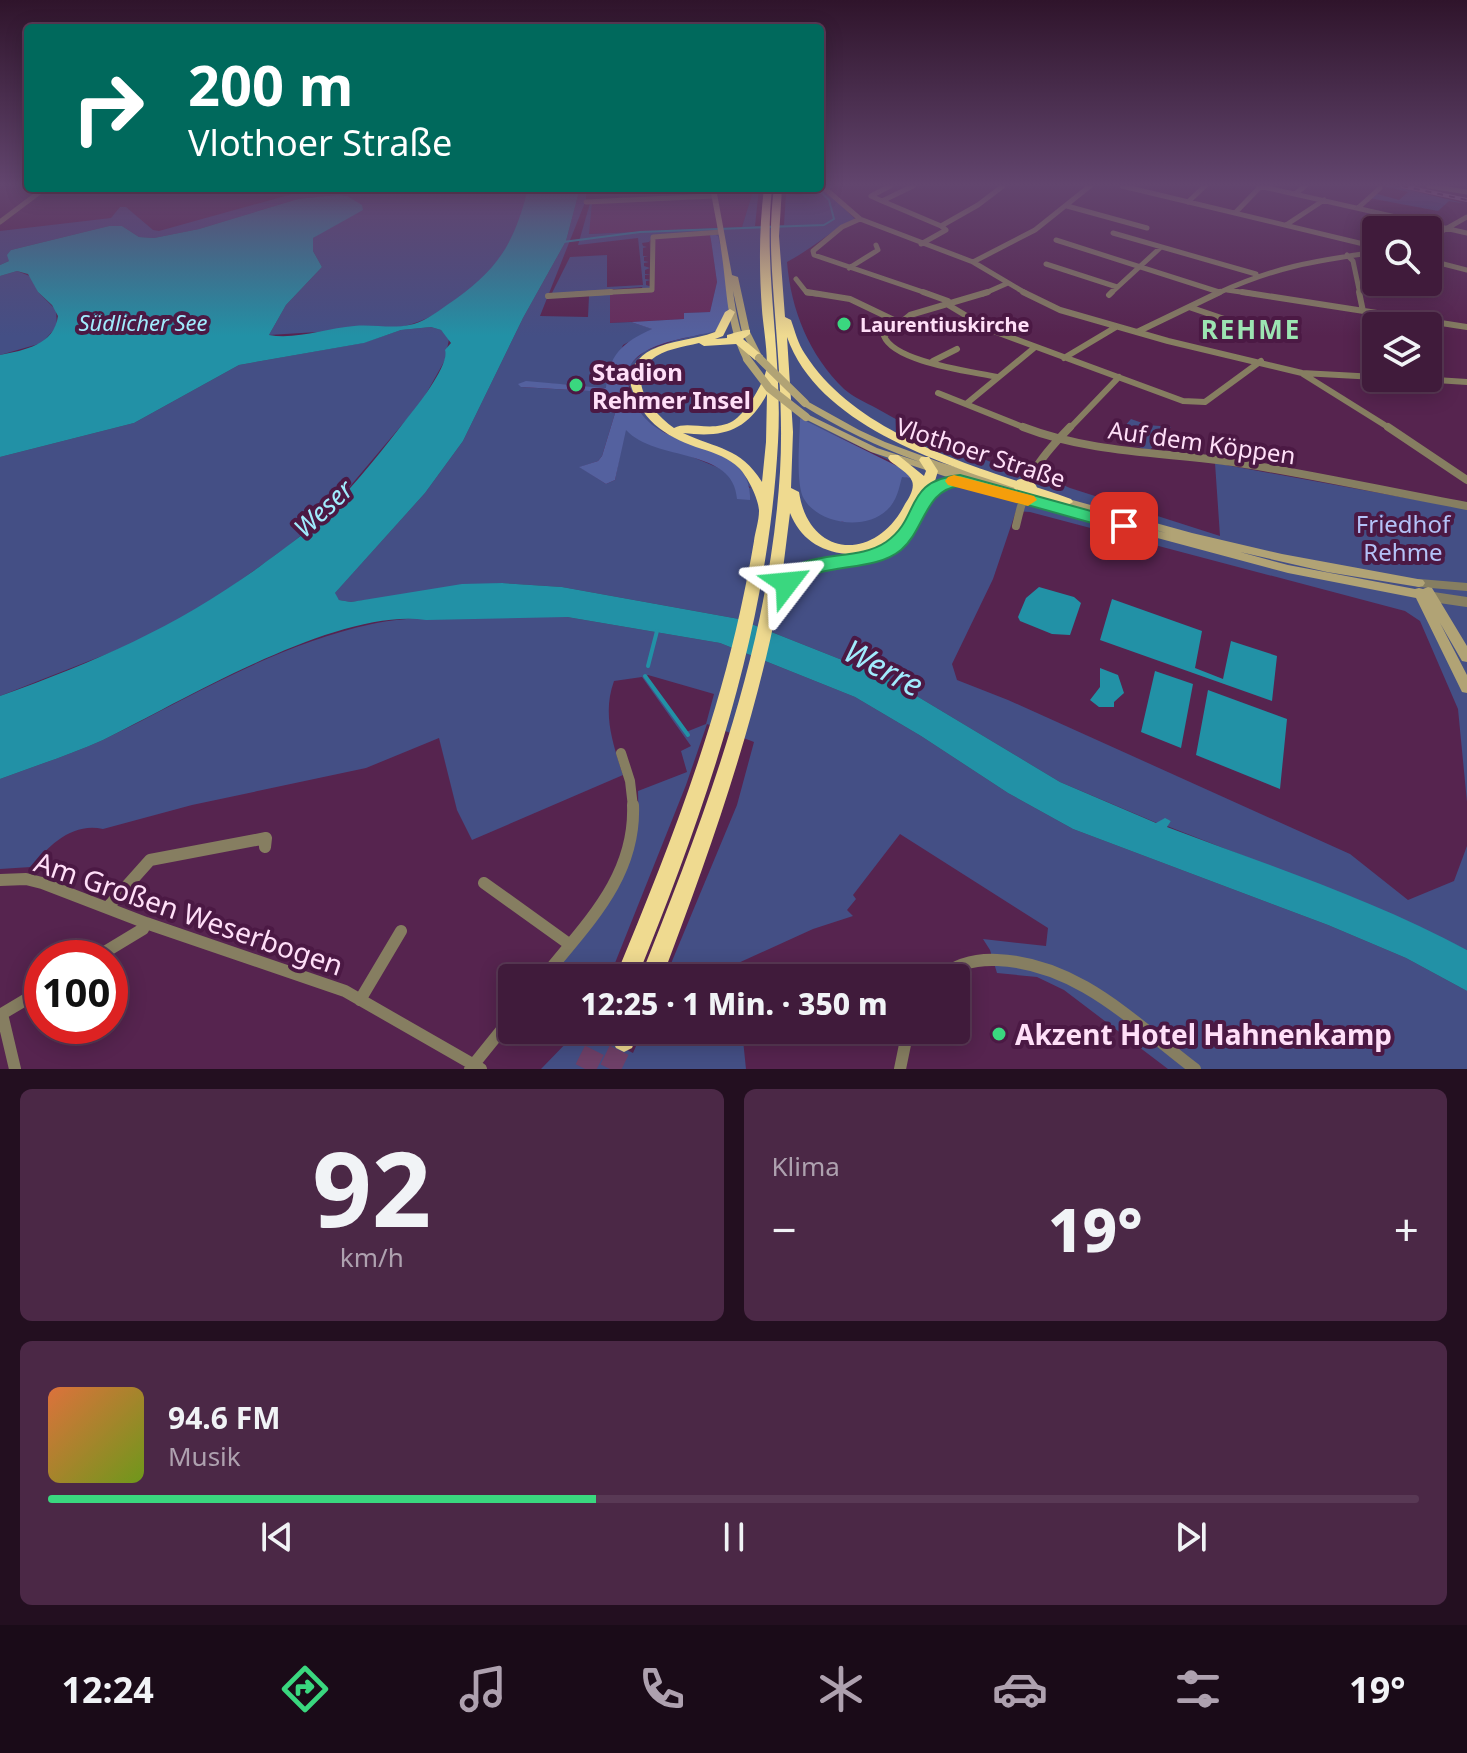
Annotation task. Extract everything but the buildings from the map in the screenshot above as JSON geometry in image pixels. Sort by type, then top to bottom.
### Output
[{"type":"highway","points":[[632,964],[670,875],[706,775],[750,612],[766,516],[773,439],[769,236]]},
{"type":"highway","points":[[656,964],[702,846],[740,733],[770,614],[786,473],[786,414],[778,289],[770,236]]},
{"type":"highway","points":[[778,289],[784,300],[787,325],[806,364],[849,406],[927,452],[1024,492],[1066,502]]},
{"type":"highway","points":[[707,341],[723,331],[730,312]]},
{"type":"highway","points":[[759,358],[742,336],[687,343],[651,355],[639,364],[635,374],[638,391],[651,416],[663,426],[733,456],[748,467],[757,482],[766,516]]},
{"type":"highway","points":[[707,341],[731,349],[747,359]]},
{"type":"highway","points":[[663,426],[709,431],[738,424],[758,403],[771,369]]},
{"type":"highway","points":[[786,473],[792,486],[792,510],[799,524],[811,536],[847,550],[866,548],[883,542],[894,532],[920,486],[918,477],[894,458]]},
{"type":"highway","points":[[770,614],[787,583],[804,570],[826,563],[873,556],[893,546],[911,526],[928,491],[929,466]]},
{"type":"highway","points":[[928,491],[940,484],[960,480]]},
{"type":"main road","name":"Vlothoer Straße","points":[[722,236],[730,312],[742,336]]},
{"type":"main road","name":"Vlothoer Straße","points":[[725,250],[730,262],[747,359],[769,388],[806,417],[838,435],[894,458],[1024,492],[1288,569],[1424,592]]},
{"type":"main road","name":"Vlothoer Straße","points":[[759,358],[805,403],[842,425],[960,480],[1024,492]]},
{"type":"main road","name":"Vlothoer Straße","points":[[1066,502],[1273,557],[1424,592]]},
{"type":"main road","points":[[1424,592],[1467,657]]},
{"type":"main road","points":[[1424,592],[1467,688]]},
{"type":"street","points":[[548,296],[652,290],[653,237],[662,236]]},
{"type":"street","points":[[831,236],[813,251],[816,256],[947,302],[975,321]]},
{"type":"street","points":[[901,236],[973,262],[1052,307],[1116,327],[1302,373],[1362,376]]},
{"type":"street","points":[[921,244],[935,236]]},
{"type":"street","points":[[973,262],[1025,236]]},
{"type":"street","points":[[1122,236],[1257,275]]},
{"type":"street","points":[[1325,236],[1362,246]]},
{"type":"street","points":[[1056,240],[1222,291],[1467,327]]},
{"type":"street","points":[[849,268],[878,250],[876,245]]},
{"type":"street","points":[[1109,295],[1143,267],[1160,248]]},
{"type":"street","points":[[1136,333],[1257,275],[1294,264],[1362,252]]},
{"type":"street","points":[[1347,255],[1353,261],[1363,311]]},
{"type":"street","points":[[1046,264],[1117,287]]},
{"type":"street","points":[[1442,264],[1467,270]]},
{"type":"street","points":[[796,279],[807,293],[850,299],[898,322]]},
{"type":"street","points":[[997,377],[899,352],[888,346],[885,334],[898,322],[947,302],[970,299],[1008,283]]},
{"type":"street","points":[[1189,307],[1239,324]]},
{"type":"street","points":[[1064,358],[1116,327]]},
{"type":"street","points":[[988,329],[1183,401],[1203,403],[1261,361]]},
{"type":"street","points":[[966,404],[1034,348]]},
{"type":"street","points":[[932,362],[957,349]]},
{"type":"street","points":[[1302,373],[1342,396],[1467,480]]},
{"type":"street","points":[[1016,526],[1026,483],[1037,461],[1119,377]]},
{"type":"street","points":[[1442,380],[1467,382]]},
{"type":"street","name":"Auf dem Köppen","points":[[938,393],[1057,440],[1116,451],[1238,463],[1467,506]]},
{"type":"street","points":[[1424,592],[1467,587]]},
{"type":"street","points":[[1424,592],[1467,602]]},
{"type":"street","points":[[554,964],[614,883],[627,857],[632,815],[631,773],[621,753]]},
{"type":"street","points":[[108,907],[150,860],[266,838],[265,847]]},
{"type":"street","name":"Am Großen Weserbogen","points":[[0,880],[26,879],[345,991],[475,1067]]},
{"type":"street","points":[[484,883],[569,944]]},
{"type":"street","points":[[125,940],[143,929],[146,923]]},
{"type":"street","name":"Am Großen Weserbogen","points":[[360,1000],[401,931]]},
{"type":"street","points":[[968,964],[1005,959],[1038,964],[1098,994],[1195,1069]]},
{"type":"street","points":[[15,1069],[1,1015],[24,1001]]},
{"type":"street","points":[[475,1067],[498,1036]]},
{"type":"street","points":[[900,1069],[905,1044]]},
{"type":"shaded area","points":[[710,236],[718,236],[726,271],[729,297],[725,321],[720,330],[657,346],[643,353],[633,362],[628,374],[630,390],[649,422],[662,431],[712,451],[740,469],[748,482],[750,500],[737,499],[733,482],[708,463],[655,447],[626,430],[615,480],[606,484],[579,467],[598,461],[602,456],[616,410],[607,392],[521,387],[518,384],[526,381],[606,388],[610,367],[619,351],[652,329],[631,322],[684,319],[684,313],[710,312],[717,282]]},
{"type":"shaded area","points":[[711,236],[717,282],[710,312],[684,313],[685,319],[609,323],[610,292],[653,287],[649,238]]},
{"type":"shaded area","points":[[800,418],[905,470],[910,478],[902,477],[895,499],[887,510],[867,521],[843,522],[811,508],[801,492]]},
{"type":"green space","points":[[0,236],[69,236],[11,250],[9,261],[0,265]]},
{"type":"green space","points":[[513,236],[500,258],[471,290],[417,322],[399,327],[269,335],[286,305],[322,267],[313,251],[313,238]]},
{"type":"green space","name":"Friedhof Rehme","points":[[567,236],[572,236],[540,316],[588,317],[589,296],[551,295],[570,257],[607,255],[607,287],[643,285],[638,238],[578,245],[581,236],[653,236],[649,242],[642,243],[647,247],[643,248],[643,256],[648,256],[644,257],[644,261],[649,262],[644,266],[650,268],[645,270],[645,274],[651,275],[645,275],[645,279],[651,280],[646,281],[646,285],[653,287],[604,290],[610,292],[610,323],[631,322],[653,329],[623,345],[606,388],[542,383],[521,387],[607,392],[616,410],[602,456],[598,461],[580,467],[606,484],[615,480],[625,429],[719,468],[731,476],[736,485],[751,488],[708,449],[657,429],[647,421],[627,380],[630,364],[645,351],[719,330],[728,305],[710,236],[827,236],[787,262],[798,314],[821,362],[844,389],[859,399],[966,452],[1022,474],[1026,469],[1070,488],[1220,536],[1215,463],[1467,509],[1467,802],[1458,709],[1420,621],[1405,611],[1030,512],[1016,511],[993,579],[952,664],[957,680],[1350,854],[1408,900],[1454,881],[1467,846],[1467,950],[1379,909],[1167,826],[1171,821],[1165,819],[1157,823],[1060,782],[885,677],[739,619],[562,587],[502,583],[351,602],[339,600],[334,594],[425,493],[463,441]],"holes":[[[800,419],[895,463],[908,478],[902,476],[843,522],[816,510]]]},
{"type":"green space","points":[[17,271],[32,277],[38,292],[56,310],[57,326],[42,343],[0,355],[0,276]]},
{"type":"green space","points":[[431,327],[441,330],[449,339],[445,360],[422,401],[321,519],[213,600],[145,639],[0,696],[0,457],[134,423],[239,365],[363,343],[401,330]]},
{"type":"green space","points":[[1131,419],[1148,425],[1171,427],[1149,451],[1115,437]]},
{"type":"green space","points":[[567,617],[720,643],[855,697],[1008,793],[1073,829],[1328,925],[1406,958],[1467,991],[1467,1069],[1168,1069],[1064,990],[1037,977],[997,973],[983,939],[1046,946],[1048,928],[900,834],[853,895],[856,899],[847,910],[853,916],[813,929],[736,964],[671,964],[737,805],[754,742],[707,724],[615,964],[560,964],[603,909],[626,870],[637,821],[638,791],[687,772],[681,751],[691,746],[642,677],[614,681],[611,693],[610,729],[623,775],[472,840],[457,810],[439,738],[366,768],[192,805],[103,829],[82,829],[62,837],[31,867],[0,869],[0,779],[103,740],[234,674],[301,645],[372,624],[417,618]],"holes":[[[646,676],[714,694],[706,724],[686,732]]]},
{"type":"green space","points":[[565,1044],[615,1044],[633,1053],[637,1044],[743,1044],[746,1069],[541,1069]]},
{"type":"water","name":"Südlicher See","points":[[69,236],[317,236],[313,238],[313,251],[322,267],[286,305],[269,335],[279,336],[354,326],[402,326],[419,322],[478,281],[501,256],[512,236],[567,236],[463,441],[425,493],[335,593],[339,600],[351,602],[462,584],[502,583],[562,587],[739,619],[885,677],[1060,782],[1156,823],[1165,818],[1171,821],[1167,827],[1357,899],[1467,950],[1467,991],[1406,958],[1328,925],[1073,829],[1008,793],[855,697],[720,643],[567,617],[390,620],[349,628],[261,660],[103,740],[0,779],[0,696],[103,655],[166,625],[228,589],[299,537],[344,494],[413,411],[438,374],[445,350],[451,343],[441,330],[431,327],[401,330],[364,343],[239,365],[134,423],[0,457],[0,355],[28,348],[44,340],[51,334],[58,316],[28,274],[17,271],[0,276],[0,265],[9,261],[7,255],[11,250]]},
{"type":"water","points":[[1039,587],[1074,597],[1081,603],[1070,635],[1052,634],[1020,621],[1018,617],[1026,598]]},
{"type":"water","points":[[1112,599],[1202,631],[1195,668],[1223,679],[1231,641],[1277,656],[1272,701],[1100,640]]},
{"type":"water","points":[[1100,668],[1118,675],[1124,693],[1114,702],[1114,707],[1099,707],[1090,700],[1100,687]]},
{"type":"water","points":[[1155,671],[1193,684],[1181,748],[1141,732]]},
{"type":"water","points":[[1208,690],[1287,719],[1280,789],[1196,755]]},
{"type":"waterway","points":[[563,242],[610,236]]},
{"type":"waterway","points":[[648,666],[657,631]]},
{"type":"waterway","points":[[645,676],[688,735]]},
{"type":"tunnel","points":[[585,1069],[598,1044]]},
{"type":"tunnel","points":[[610,1069],[622,1044]]},
{"type":"slow traffic","points":[[954,481],[960,480],[1028,500]]},
{"type":"place","name":"Laurentiuskirche","points":[[844,324]]},
{"type":"place","name":"Stadion Rehmer Insel","points":[[576,385]]},
{"type":"place","name":"Akzent Hotel Hahnenkamp","points":[[999,1034]]},
{"type":"district","name":"REHME","points":[[1251,329]]},
{"type":"route","points":[[787,583],[809,567],[873,556],[893,546],[911,526],[928,491],[947,482],[960,480],[1124,526]]},
{"type":"water label","name":"Weser","points":[[323,508]]},
{"type":"water label","name":"Werre","points":[[884,667]]}]
